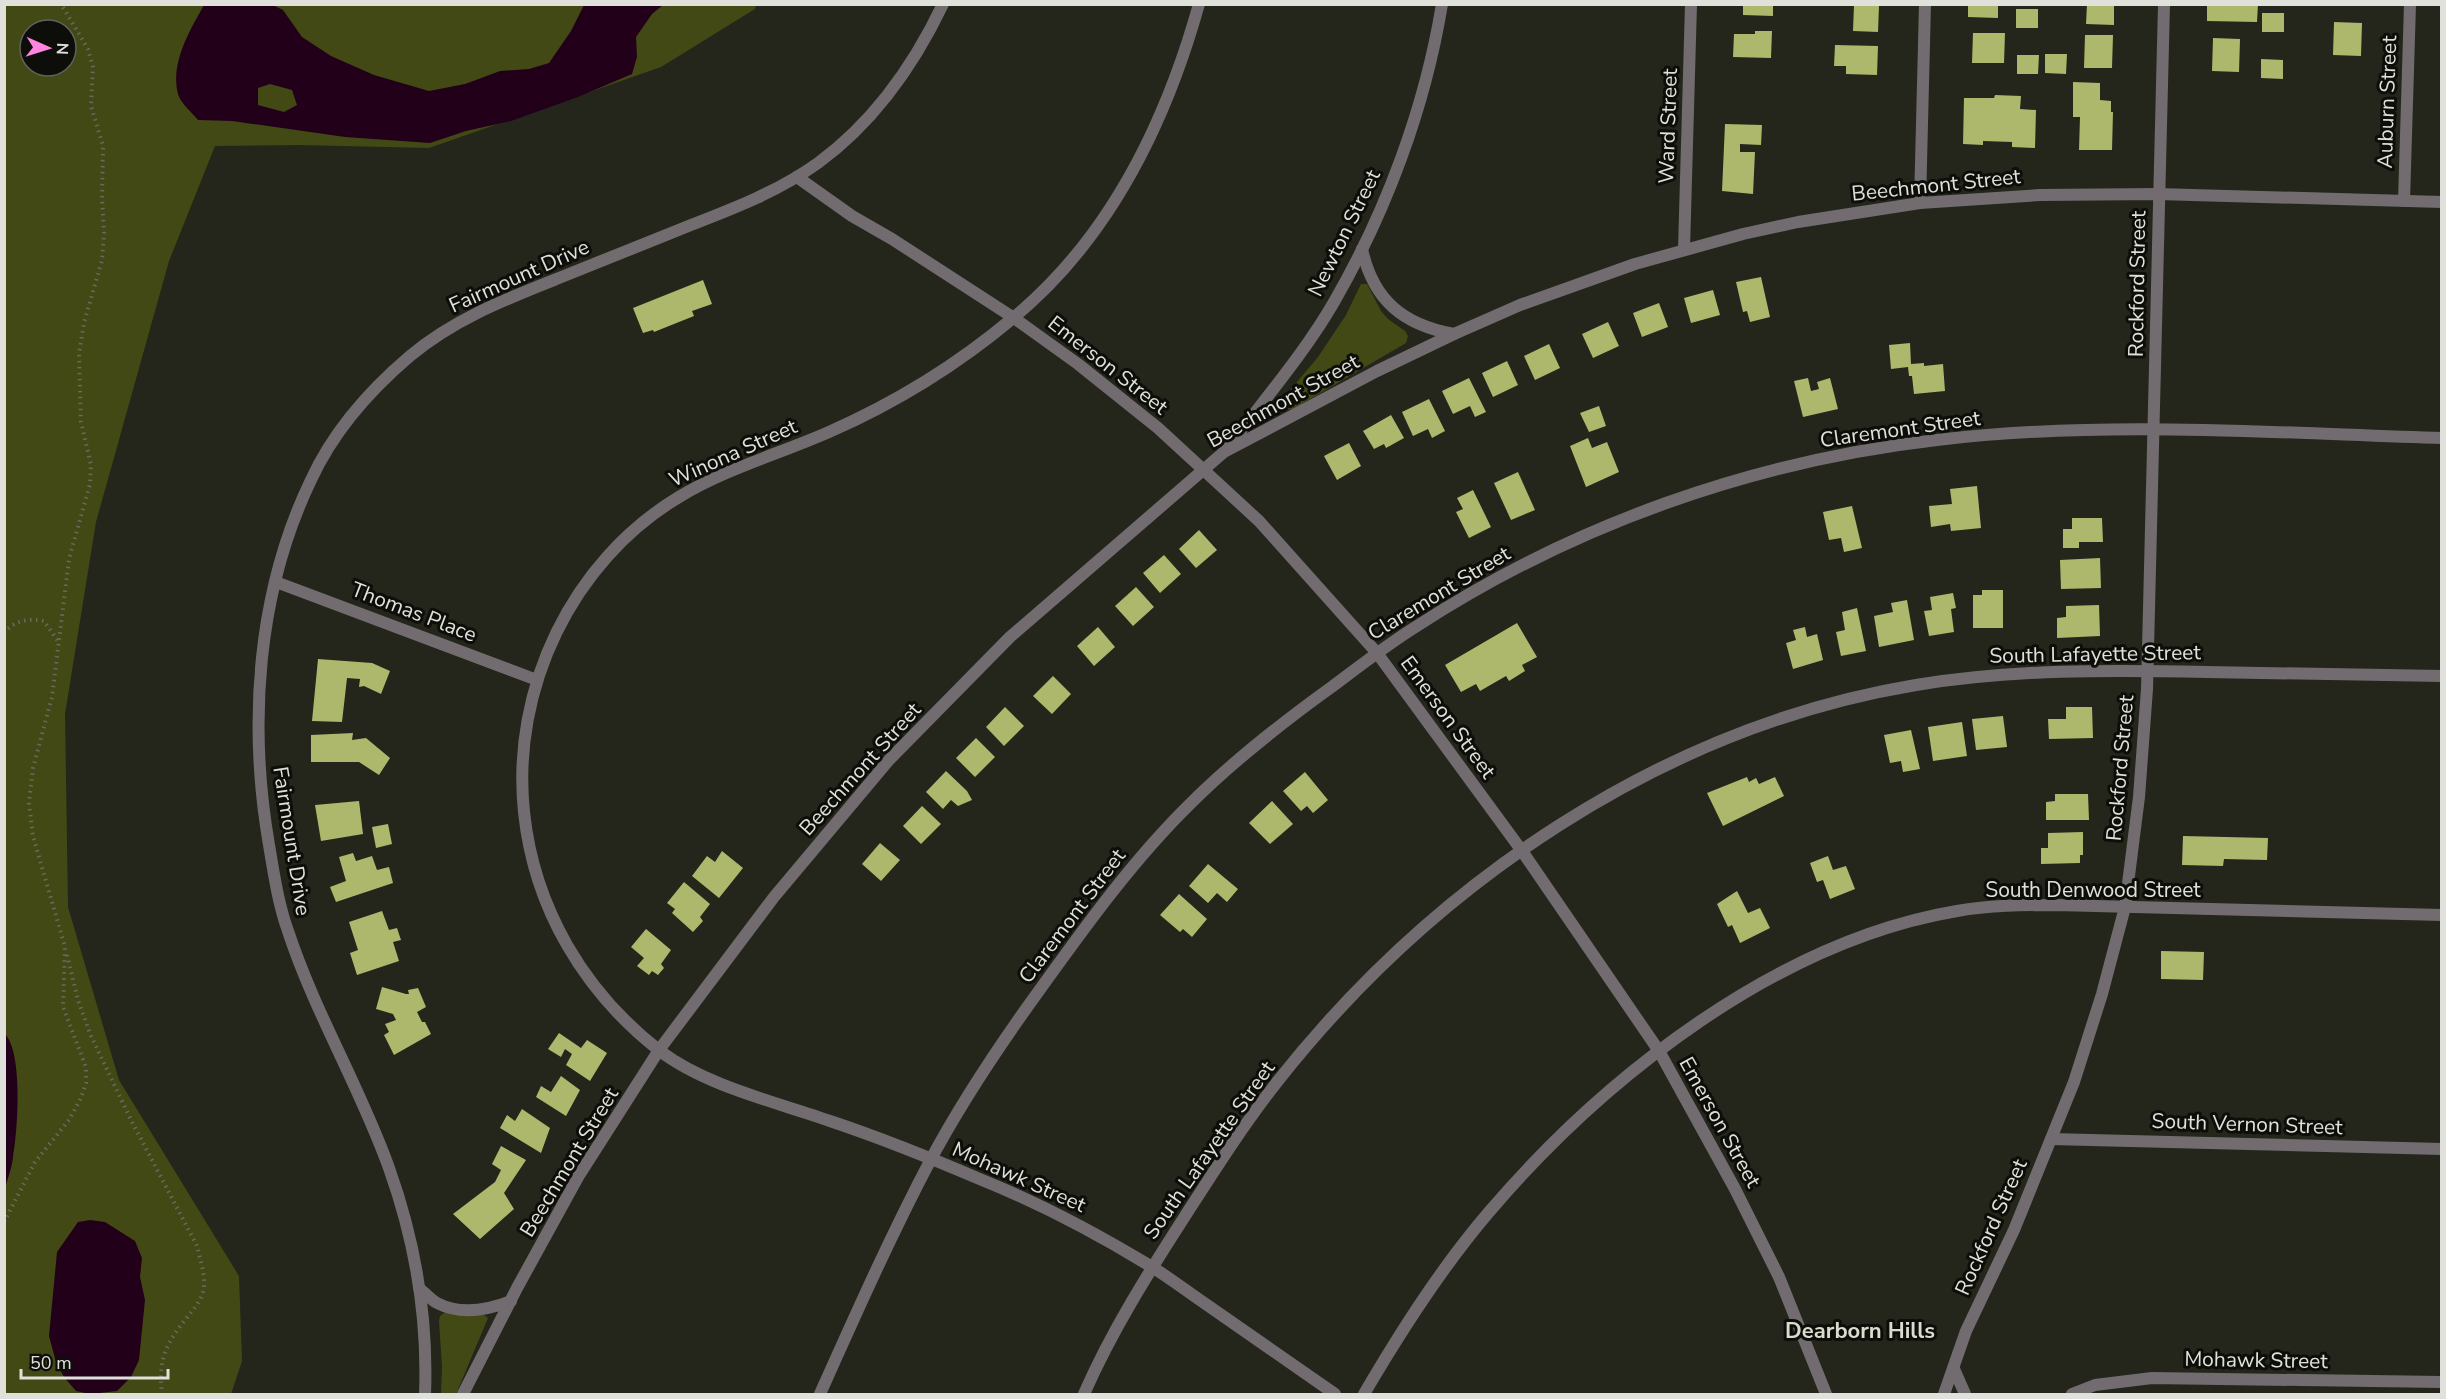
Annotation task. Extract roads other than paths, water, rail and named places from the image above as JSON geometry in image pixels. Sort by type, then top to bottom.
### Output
[{"type":"street","name":"Fairmount Drive","points":[[426,1395],[424,1331],[419,1288],[407,1224],[389,1167],[300,967],[275,883],[262,807],[258,736],[263,652],[276,582],[297,513],[311,479],[344,426],[367,397],[415,352],[453,325],[494,303],[744,204],[796,177],[841,144],[881,104],[915,58],[943,4]]},
{"type":"street","name":"Winona Street","points":[[659,1050],[624,1020],[590,981],[562,938],[542,894],[528,839],[522,787],[526,725],[545,656],[581,589],[613,550],[650,516],[708,481],[830,432],[888,404],[961,358],[1014,318],[1064,268],[1108,211],[1130,176],[1163,110],[1179,70],[1199,4]]},
{"type":"street","name":"Newton Street","points":[[1224,452],[1293,362],[1333,303],[1362,249],[1385,200],[1406,145],[1442,4]]},
{"type":"street","name":"Ward Street","points":[[1684,249],[1691,4]]},
{"type":"street","points":[[1920,203],[1925,4]]},
{"type":"street","name":"Rockford Street","points":[[1944,1395],[1966,1331],[2014,1230],[2074,1082],[2102,994],[2125,907],[2139,797],[2147,671],[2164,4]]},
{"type":"street","name":"Auburn Street","points":[[2404,201],[2410,4]]},
{"type":"street","name":"Emerson Street","points":[[796,177],[852,216],[1014,318],[1078,364],[1204,468],[1259,521],[1377,653],[1522,851],[1659,1051],[1735,1189],[1779,1277],[1826,1395]]},
{"type":"street","name":"Beechmont Street","points":[[463,1395],[579,1177],[659,1050],[774,897],[890,760],[1010,637],[1224,452],[1377,371],[1454,334],[1576,284],[1684,249],[1798,222],[1920,203],[2040,195],[2158,194],[2442,202]]},
{"type":"street","points":[[1362,249],[1372,281],[1393,308],[1421,326],[1454,334]]},
{"type":"street","name":"Claremont Street","points":[[820,1395],[857,1310],[931,1159],[976,1083],[1022,1014],[1152,844],[1191,802],[1245,753],[1377,653],[1457,601],[1545,554],[1644,512],[1742,479],[1842,455],[1935,440],[2021,432],[2153,430],[2442,438]]},
{"type":"street","name":"Thomas Place","points":[[276,582],[537,680]]},
{"type":"street","name":"South Lafayette Street","points":[[1084,1395],[1113,1332],[1236,1137],[1321,1029],[1368,979],[1435,916],[1522,851],[1590,807],[1669,765],[1779,719],[1913,685],[1976,676],[2057,670],[2442,676]]},
{"type":"street","name":"South Denwood Street","points":[[1364,1395],[1421,1302],[1489,1212],[1532,1164],[1589,1108],[1659,1051],[1733,1000],[1848,941],[1904,923],[1958,911],[2008,906],[2057,904],[2442,915]]},
{"type":"street","name":"Mohawk Street","points":[[659,1050],[678,1063],[737,1090],[833,1122],[931,1159],[1043,1207],[1152,1267],[1335,1395]]},
{"type":"street","name":"South Vernon Street","points":[[2051,1139],[2442,1149]]},
{"type":"street","points":[[419,1288],[437,1303],[462,1310],[492,1308],[511,1301]]},
{"type":"street","points":[[1954,1369],[1958,1395]]},
{"type":"street","points":[[1954,1369],[1965,1395]]},
{"type":"street","name":"Mohawk Street","points":[[2072,1395],[2096,1385],[2152,1378],[2442,1382]]},
{"type":"district","name":"Dearborn Hills","points":[[1860,1331]]}]
